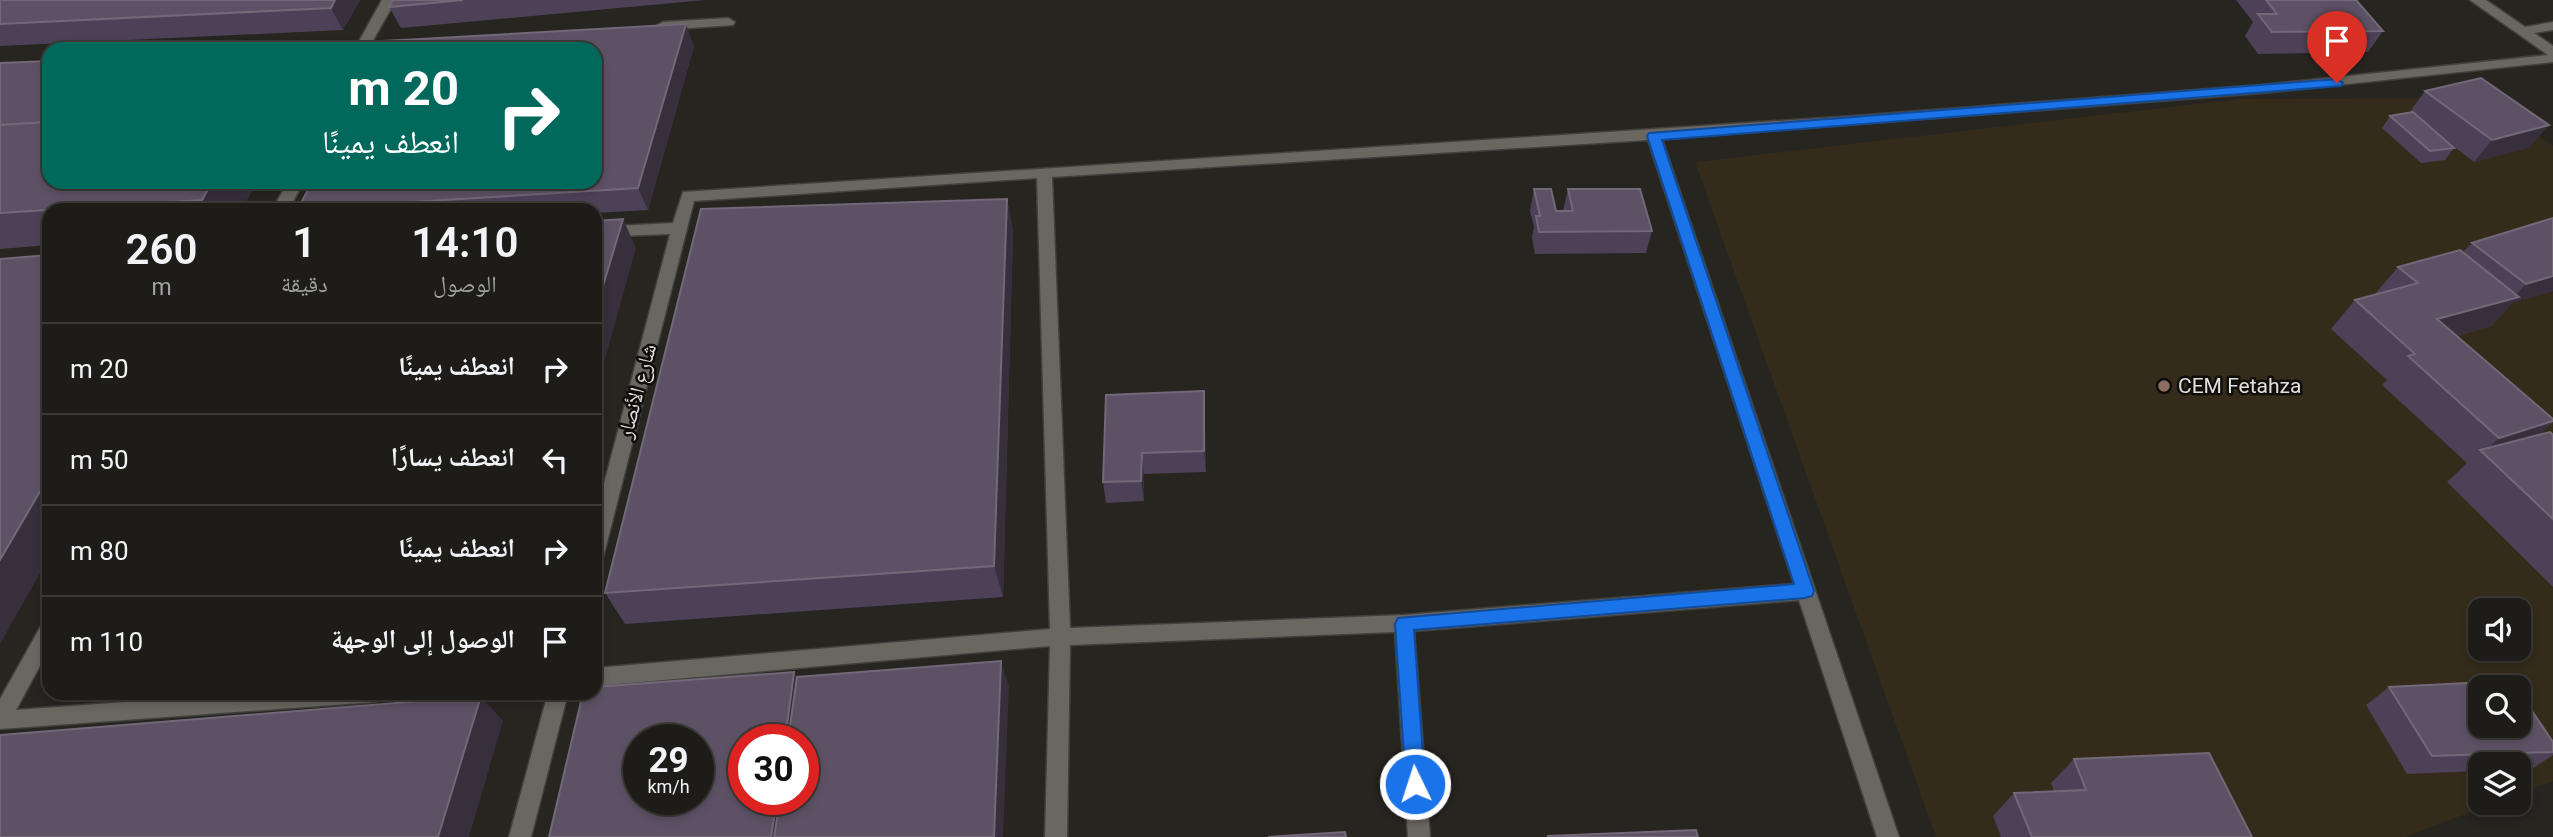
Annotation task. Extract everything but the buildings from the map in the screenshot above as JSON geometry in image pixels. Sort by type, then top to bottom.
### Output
[{"type":"street","points":[[365,42],[388,0]]},
{"type":"street","points":[[2477,0],[2553,55]]},
{"type":"street","points":[[647,27],[728,22]]},
{"type":"street","points":[[2523,31],[2553,26]]},
{"type":"street","points":[[1056,837],[1060,636],[1044,173],[1654,136],[2413,77],[2553,55]]},
{"type":"street","points":[[1654,136],[1888,837]]},
{"type":"street","name":"شارع الأنصار","points":[[602,501],[688,196],[1044,173]]},
{"type":"street","points":[[602,232],[680,228]]},
{"type":"street","points":[[602,676],[1060,636],[1404,624],[1805,591]]},
{"type":"street","points":[[1404,624],[1419,837]]},
{"type":"street","points":[[0,719],[42,643]]},
{"type":"street","points":[[0,719],[274,700]]},
{"type":"street","points":[[520,837],[556,700]]},
{"type":"shaded area","name":"CEM Fetahza","points":[[2486,98],[2553,146],[2553,781],[2531,789],[2531,752],[2468,752],[2468,813],[2406,837],[1936,837],[1695,162],[2239,99]]},
{"type":"place","name":"CEM Fetahza","points":[[2164,386]]},
{"type":"route","points":[[1415,784],[1404,624],[1805,591],[1654,136],[2337,83]]}]
